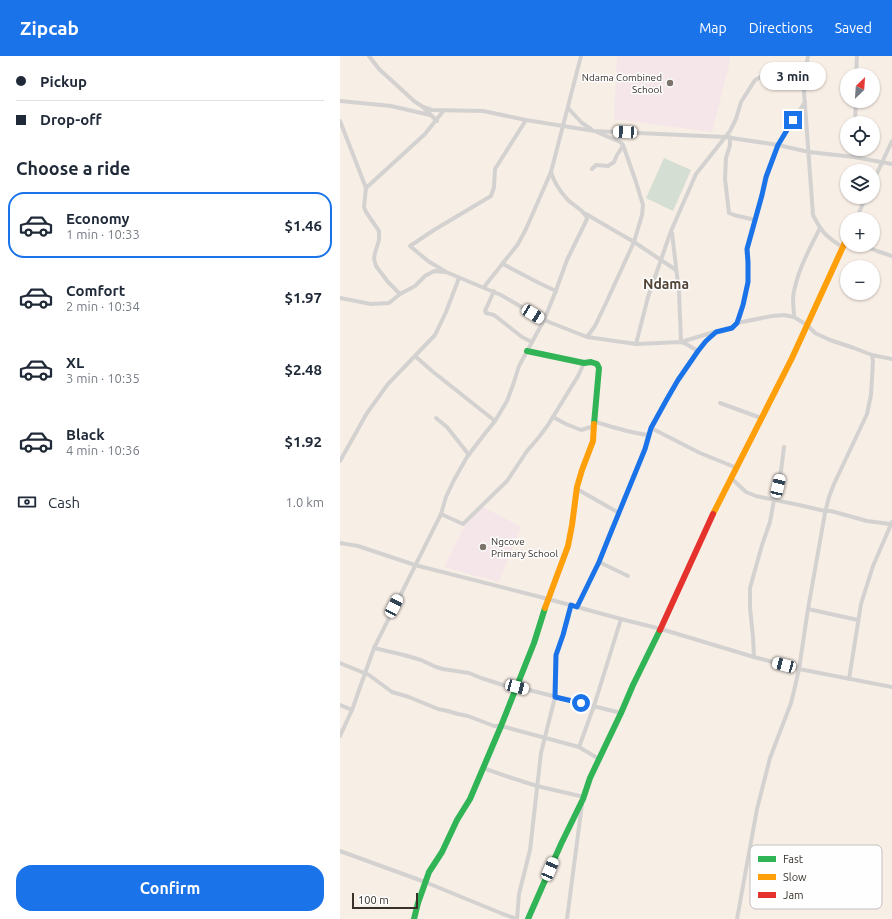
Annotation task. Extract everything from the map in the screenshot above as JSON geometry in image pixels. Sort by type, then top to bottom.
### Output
[{"type":"street","points":[[369,56],[379,69],[437,121]]},
{"type":"street","points":[[484,287],[518,244],[526,230],[552,172],[581,56]]},
{"type":"street","points":[[808,56],[804,84],[814,215],[820,228],[840,246]]},
{"type":"street","points":[[856,68],[857,56]]},
{"type":"street","points":[[636,344],[648,297],[671,231],[696,174],[727,138],[736,120],[741,102],[756,80],[761,77],[772,77],[804,84]]},
{"type":"street","points":[[340,101],[391,106],[431,115]]},
{"type":"street","points":[[526,120],[495,169],[494,187],[491,196],[410,246],[428,261],[446,272],[501,294],[544,320],[587,337],[636,344],[681,342],[732,328],[737,323],[746,293],[748,268],[747,249],[768,171],[778,145],[805,102]]},
{"type":"street","points":[[423,107],[432,110],[483,110],[526,120],[594,131],[727,138],[778,145],[809,152],[840,155]]},
{"type":"street","points":[[568,108],[582,123],[594,131],[620,142],[623,146],[636,182],[643,209],[634,242],[600,315],[587,337]]},
{"type":"street","points":[[366,188],[425,134],[437,121],[444,110]]},
{"type":"street","points":[[340,121],[366,188],[364,207],[376,226],[379,234],[374,259],[376,266],[391,286],[400,294]]},
{"type":"street","points":[[727,138],[730,145],[726,158],[725,178],[729,212],[734,215],[755,220]]},
{"type":"street","points":[[880,166],[892,142]]},
{"type":"street","points":[[592,169],[596,165],[608,166],[614,162],[623,146]]},
{"type":"street","points":[[854,156],[892,164]]},
{"type":"street","points":[[552,172],[556,186],[567,200],[586,214],[634,242],[676,270]]},
{"type":"street","points":[[340,736],[352,710],[374,648],[441,514],[446,497],[454,480],[469,455],[495,421],[507,402],[519,366],[544,320],[567,260],[587,219],[586,214]]},
{"type":"street","points":[[794,317],[793,298],[797,280],[804,260],[820,228]]},
{"type":"street","points":[[671,231],[679,292],[681,342]]},
{"type":"street","points":[[528,919],[633,685],[661,629],[717,506],[792,358],[840,252]]},
{"type":"street","points":[[880,252],[892,256]]},
{"type":"street","points":[[503,264],[539,284],[556,291]]},
{"type":"street","points":[[340,298],[371,304],[389,303],[400,294],[415,286],[426,276],[434,272],[446,272]]},
{"type":"street","points":[[340,461],[379,396],[394,377],[435,335],[446,312],[459,278]]},
{"type":"street","points":[[494,292],[485,311],[486,313],[494,315],[522,337],[532,342]]},
{"type":"street","points":[[737,323],[772,316],[784,315],[794,317],[807,325],[815,333],[830,340],[872,355],[892,359]]},
{"type":"street","points":[[577,607],[599,562],[645,449],[651,428],[678,380],[698,351],[716,332]]},
{"type":"street","points":[[681,342],[698,351]]},
{"type":"street","points":[[414,919],[429,872],[442,852],[457,820],[470,798],[534,643],[548,599],[568,546],[577,489],[582,470],[593,441],[599,368],[598,364],[594,362],[584,363],[527,351]]},
{"type":"street","points":[[750,845],[766,772],[774,746],[791,703],[799,669],[808,609],[829,497],[867,414],[870,402],[872,389],[872,355]]},
{"type":"street","points":[[415,356],[495,421]]},
{"type":"street","points":[[441,514],[465,524],[507,481],[524,455],[553,417],[578,376],[584,363]]},
{"type":"street","points":[[720,404],[761,418]]},
{"type":"street","points":[[553,417],[581,430],[594,424],[606,424],[619,429],[649,435]]},
{"type":"street","points":[[436,418],[447,427],[469,455]]},
{"type":"street","points":[[651,428],[700,453],[737,468]]},
{"type":"street","points":[[754,657],[750,588],[770,522],[781,471],[784,447]]},
{"type":"street","points":[[732,479],[750,494],[760,497],[831,511],[867,521],[891,523],[867,584],[861,604],[849,679]]},
{"type":"street","points":[[577,489],[619,513]]},
{"type":"street","points":[[340,543],[358,546],[415,565],[661,629],[799,669],[892,687]]},
{"type":"street","points":[[599,562],[628,576]]},
{"type":"street","points":[[340,851],[426,882],[517,919],[519,894],[530,850],[541,753],[555,697],[556,655],[571,605]]},
{"type":"street","points":[[808,609],[858,620]]},
{"type":"street","points":[[579,747],[594,706],[620,619]]},
{"type":"street","points":[[374,648],[404,655],[443,669],[469,673],[503,685],[517,687],[621,713]]},
{"type":"street","points":[[340,663],[369,675],[397,694],[409,697],[438,709],[468,716],[494,726],[501,726],[579,747],[599,759]]},
{"type":"street","points":[[340,705],[352,710]]},
{"type":"street","points":[[483,768],[537,786],[583,798]]},
{"type":"street","points":[[568,919],[583,798]]},
{"type":"street","points":[[737,919],[750,848]]},
{"type":"shaded area","name":"Ndama Combined School","points":[[617,56],[730,56],[712,132],[614,119]]},
{"type":"shaded area","points":[[664,158],[691,170],[673,211],[646,198]]},
{"type":"shaded area","name":"Ngcove Primary School","points":[[481,506],[521,527],[499,582],[444,567],[465,525]]},
{"type":"traffic: fast","points":[[527,351],[584,363],[591,362],[597,364],[599,368],[594,424]]},
{"type":"traffic: fast","points":[[414,919],[429,872],[442,852],[457,820],[470,799],[501,726],[534,643],[545,608]]},
{"type":"traffic: fast","points":[[528,919],[561,844],[583,799],[590,778],[660,630]]},
{"type":"traffic: slow","points":[[713,514],[792,358],[841,252]]},
{"type":"traffic: slow","points":[[545,608],[568,546],[577,487],[593,441],[594,424]]},
{"type":"traffic: jam","points":[[660,630],[713,514]]},
{"type":"place","name":"Ndama Combined School","points":[[670,83]]},
{"type":"place","name":"Ngcove Primary School","points":[[483,547]]},
{"type":"district","name":"Ndama","points":[[666,284]]},
{"type":"route","points":[[581,703],[555,697],[556,655],[571,605],[577,607],[599,562],[645,449],[651,428],[678,380],[706,341],[716,332],[732,328],[737,323],[748,282],[747,249],[766,177],[778,145],[793,120]]}]
